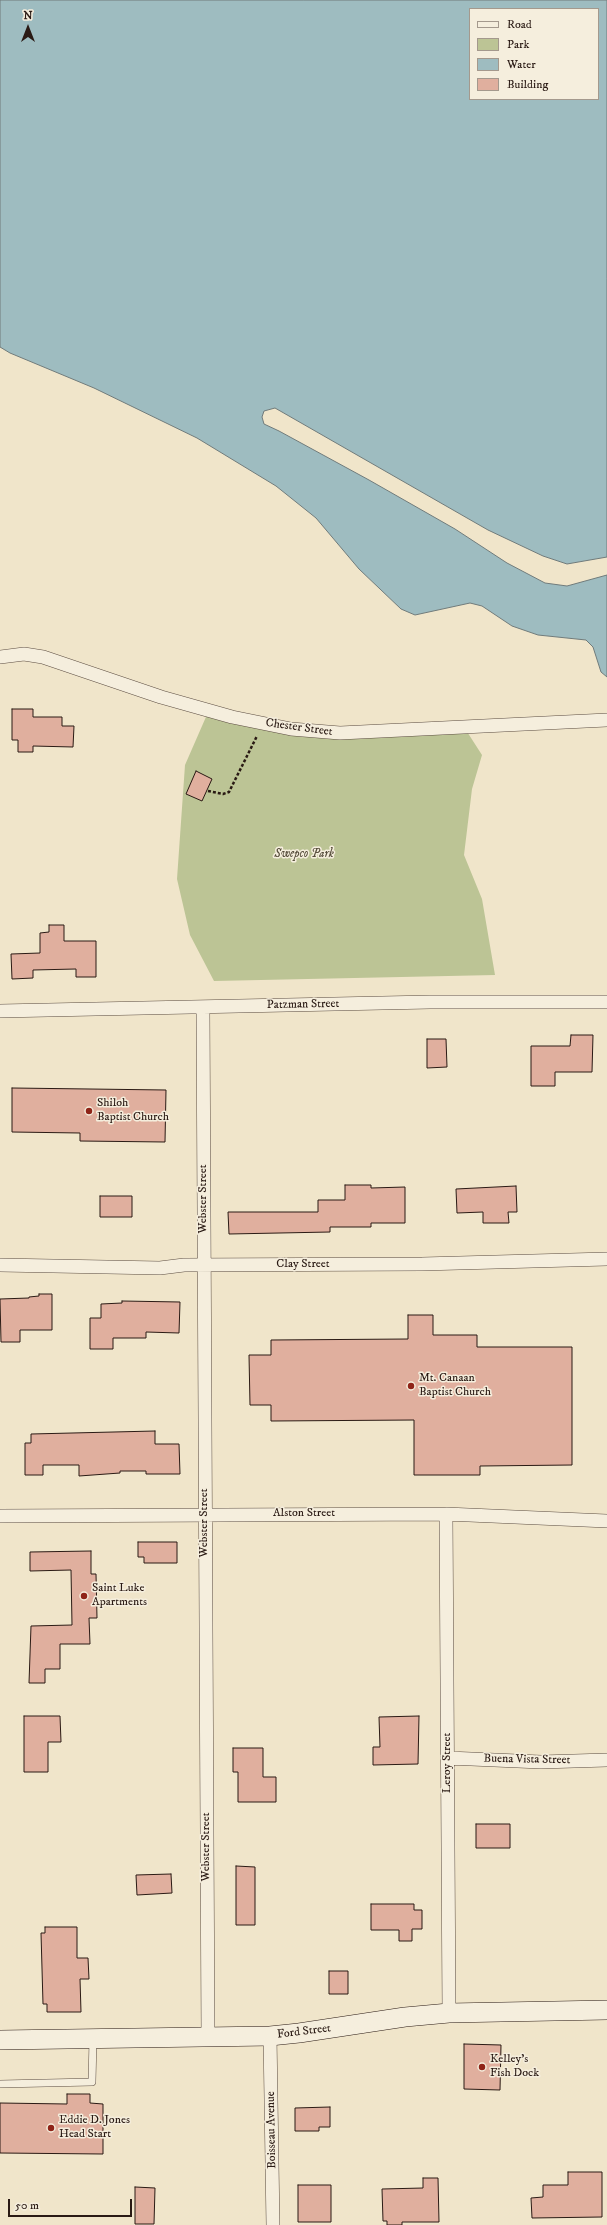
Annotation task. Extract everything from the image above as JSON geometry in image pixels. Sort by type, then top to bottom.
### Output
[{"type":"main road","name":"Ford Street","points":[[0,2040],[270,2036],[299,2034],[405,2017],[449,2013],[607,2010]]},
{"type":"street","name":"Chester Street","points":[[0,657],[24,654],[43,658],[161,696],[291,729],[340,733],[607,720]]},
{"type":"street","name":"Patzman Street","points":[[0,1011],[203,1008],[430,1002],[607,1002]]},
{"type":"street","name":"Webster Street","points":[[203,1008],[208,2038]]},
{"type":"street","name":"Clay Street","points":[[0,1265],[157,1268],[204,1265],[422,1264],[607,1259]]},
{"type":"street","name":"Alston Street","points":[[0,1516],[446,1514],[607,1521]]},
{"type":"street","name":"Leroy Street","points":[[446,1514],[449,2013]]},
{"type":"street","name":"Buena Vista Street","points":[[448,1758],[541,1762],[607,1760]]},
{"type":"street","name":"Boisseau Avenue","points":[[270,2036],[273,2225]]},
{"type":"lane","points":[[0,2084],[92,2082],[93,2039]]},
{"type":"path","points":[[208,791],[223,794],[229,792],[264,723]]},
{"type":"green space","name":"Swepco Park","points":[[209,710],[291,729],[464,727],[482,755],[472,789],[464,855],[482,899],[495,975],[214,981],[190,935],[177,879],[185,765]]},
{"type":"water","points":[[0,0],[607,0],[607,557],[567,564],[543,556],[488,530],[275,408],[264,411],[262,417],[264,424],[369,480],[455,529],[507,563],[545,583],[567,586],[607,575],[607,677],[601,672],[593,647],[586,640],[538,635],[512,626],[482,606],[470,603],[415,615],[401,609],[359,569],[316,518],[276,486],[197,438],[94,388],[10,353],[0,347]]},
{"type":"building","points":[[12,709],[33,709],[33,717],[62,717],[62,726],[74,726],[73,747],[33,746],[33,752],[18,752],[18,740],[12,740]]},
{"type":"building","points":[[196,771],[212,779],[202,801],[186,794]]},
{"type":"building","points":[[49,925],[64,925],[64,941],[96,941],[96,977],[76,977],[76,969],[33,970],[33,978],[12,979],[11,954],[40,953],[40,933],[49,932]]},
{"type":"building","points":[[571,1035],[593,1035],[592,1072],[555,1072],[555,1086],[531,1086],[531,1046],[570,1046]]},
{"type":"building","points":[[427,1039],[446,1039],[447,1067],[427,1068]]},
{"type":"building","name":"Shiloh Baptist Church","points":[[12,1088],[166,1090],[165,1142],[80,1141],[80,1133],[12,1132]]},
{"type":"building","points":[[345,1185],[371,1185],[371,1188],[405,1187],[405,1223],[371,1223],[371,1227],[330,1227],[330,1232],[229,1234],[228,1212],[318,1212],[318,1200],[345,1200]]},
{"type":"building","points":[[516,1186],[517,1212],[508,1212],[509,1223],[483,1223],[483,1212],[457,1213],[456,1189]]},
{"type":"building","points":[[100,1196],[132,1196],[132,1217],[100,1217]]},
{"type":"building","points":[[39,1294],[52,1294],[52,1330],[20,1330],[20,1342],[1,1342],[0,1299],[29,1298],[39,1296]]},
{"type":"building","points":[[122,1301],[180,1302],[179,1333],[146,1332],[146,1338],[113,1338],[113,1349],[90,1349],[90,1318],[101,1318],[101,1304],[122,1303]]},
{"type":"building","name":"Mt. Canaan Baptist Church","points":[[408,1315],[433,1315],[433,1335],[477,1335],[477,1347],[572,1347],[572,1465],[480,1466],[480,1475],[414,1475],[414,1420],[271,1421],[271,1405],[250,1405],[249,1355],[271,1355],[271,1340],[408,1339]]},
{"type":"building","points":[[155,1431],[155,1444],[179,1444],[180,1474],[146,1474],[146,1471],[120,1471],[120,1473],[79,1476],[79,1465],[43,1465],[43,1475],[25,1475],[25,1443],[31,1443],[31,1434]]},
{"type":"building","points":[[138,1542],[177,1542],[177,1563],[144,1563],[144,1557],[138,1557]]},
{"type":"building","name":"Saint Luke Apartments","points":[[91,1551],[91,1574],[96,1574],[97,1618],[89,1618],[90,1644],[60,1644],[60,1669],[45,1669],[45,1683],[29,1683],[31,1626],[72,1625],[71,1570],[30,1571],[30,1552]]},
{"type":"building","points":[[24,1716],[60,1716],[61,1742],[48,1742],[48,1772],[24,1772]]},
{"type":"building","points":[[419,1716],[418,1764],[373,1765],[373,1747],[380,1747],[379,1717]]},
{"type":"building","points":[[233,1748],[263,1748],[263,1777],[276,1777],[276,1802],[238,1802],[238,1772],[233,1772]]},
{"type":"building","points":[[476,1824],[510,1824],[510,1848],[476,1848]]},
{"type":"building","points":[[236,1866],[255,1867],[255,1925],[236,1925]]},
{"type":"building","points":[[171,1874],[172,1893],[137,1895],[136,1875]]},
{"type":"building","points":[[371,1904],[414,1904],[414,1910],[422,1910],[422,1929],[412,1929],[412,1941],[399,1941],[399,1930],[371,1930]]},
{"type":"building","points":[[45,1927],[77,1927],[77,1958],[88,1958],[89,1979],[80,1979],[81,2012],[47,2012],[47,2004],[43,2004],[41,1933],[45,1933]]},
{"type":"building","points":[[329,1971],[348,1971],[348,1994],[329,1994]]},
{"type":"building","name":"Kelley's Fish Dock","points":[[464,2044],[501,2045],[500,2090],[464,2089]]},
{"type":"building","name":"Eddie D. Jones Head Start","points":[[67,2094],[90,2094],[90,2103],[103,2104],[103,2154],[0,2153],[0,2103],[67,2104]]},
{"type":"building","points":[[330,2107],[330,2127],[319,2127],[319,2131],[295,2131],[295,2108]]},
{"type":"building","points":[[568,2172],[602,2172],[602,2217],[532,2218],[531,2198],[543,2197],[543,2185],[568,2185]]},
{"type":"building","points":[[423,2178],[438,2178],[439,2222],[402,2222],[402,2225],[387,2225],[387,2221],[383,2221],[382,2189],[423,2188]]},
{"type":"building","points":[[298,2185],[331,2185],[331,2222],[298,2222]]},
{"type":"building","points":[[135,2187],[155,2188],[154,2224],[135,2224]]},
{"type":"place","name":"Shiloh Baptist Church","points":[[89,1111]]},
{"type":"place","name":"Mt. Canaan Baptist Church","points":[[411,1386]]},
{"type":"place","name":"Saint Luke Apartments","points":[[84,1596]]},
{"type":"place","name":"Kelley's Fish Dock","points":[[482,2067]]},
{"type":"place","name":"Eddie D. Jones Head Start","points":[[51,2128]]}]
